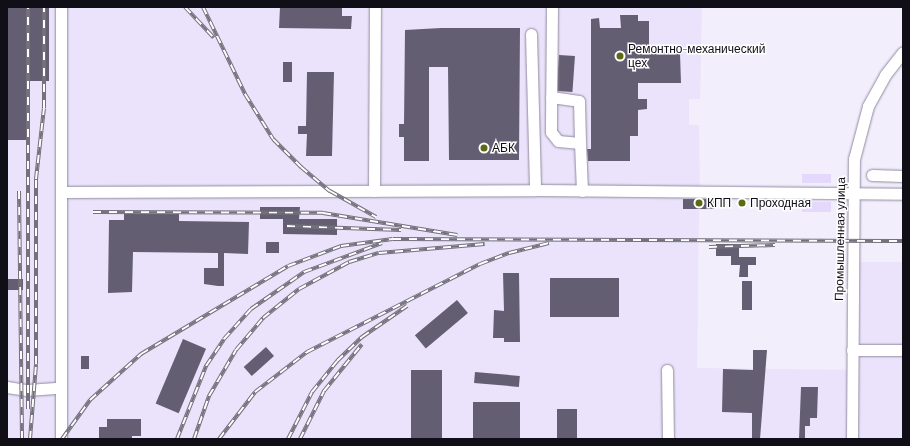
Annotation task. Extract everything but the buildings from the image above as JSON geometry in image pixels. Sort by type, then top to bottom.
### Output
[{"type":"street","points":[[61,7],[59,388],[61,439]]},
{"type":"street","points":[[374,191],[375,7]]},
{"type":"street","points":[[552,7],[551,97],[554,137],[561,142],[580,143]]},
{"type":"street","points":[[531,34],[534,190]]},
{"type":"street","name":"Промышленная улица","points":[[852,439],[852,194],[856,148],[865,113],[881,81],[903,52]]},
{"type":"street","points":[[551,97],[579,101],[582,191]]},
{"type":"street","points":[[872,175],[903,176]]},
{"type":"street","points":[[61,192],[534,190],[903,194]]},
{"type":"street","points":[[852,350],[903,350]]},
{"type":"street","points":[[667,370],[668,439]]},
{"type":"street","points":[[7,387],[27,390],[59,388]]},
{"type":"shaded area","points":[[7,7],[702,7],[700,99],[689,99],[689,125],[699,125],[700,200],[714,201],[714,209],[699,210],[697,368],[859,370],[860,262],[903,262],[903,439],[7,439]]},
{"type":"shaded area","points":[[802,174],[831,174],[831,183],[802,183]]},
{"type":"shaded area","points":[[802,202],[831,202],[831,212],[802,212]]},
{"type":"railway","points":[[28,7],[28,409]]},
{"type":"railway","points":[[30,439],[36,364],[36,179],[44,108],[44,7]]},
{"type":"railway","points":[[185,7],[214,38]]},
{"type":"railway","points":[[203,7],[245,94],[273,139],[301,167],[330,191],[376,217]]},
{"type":"railway","points":[[19,191],[22,439]]},
{"type":"railway","points":[[93,212],[323,213],[457,235]]},
{"type":"railway","points":[[287,226],[401,230]]},
{"type":"railway","points":[[62,439],[90,400],[141,354],[288,266],[341,246],[393,239],[903,241]]},
{"type":"railway","points":[[177,439],[206,366],[224,339],[251,309],[304,272],[382,243]]},
{"type":"railway","points":[[219,439],[255,392],[307,352],[480,264],[509,253],[549,243]]},
{"type":"railway","points":[[194,439],[209,396],[236,350],[263,318],[299,289],[349,262],[379,253],[485,244]]},
{"type":"railway","points":[[709,247],[775,245]]},
{"type":"railway","points":[[288,439],[312,392],[337,361],[362,337],[407,306]]},
{"type":"railway","points":[[300,439],[324,391],[362,344]]},
{"type":"place","name":"Ремонтно-механический цех","points":[[620,56]]},
{"type":"place","name":"АБК","points":[[484,148]]},
{"type":"place","name":"КПП","points":[[699,203]]},
{"type":"place","name":"Проходная","points":[[742,203]]}]
